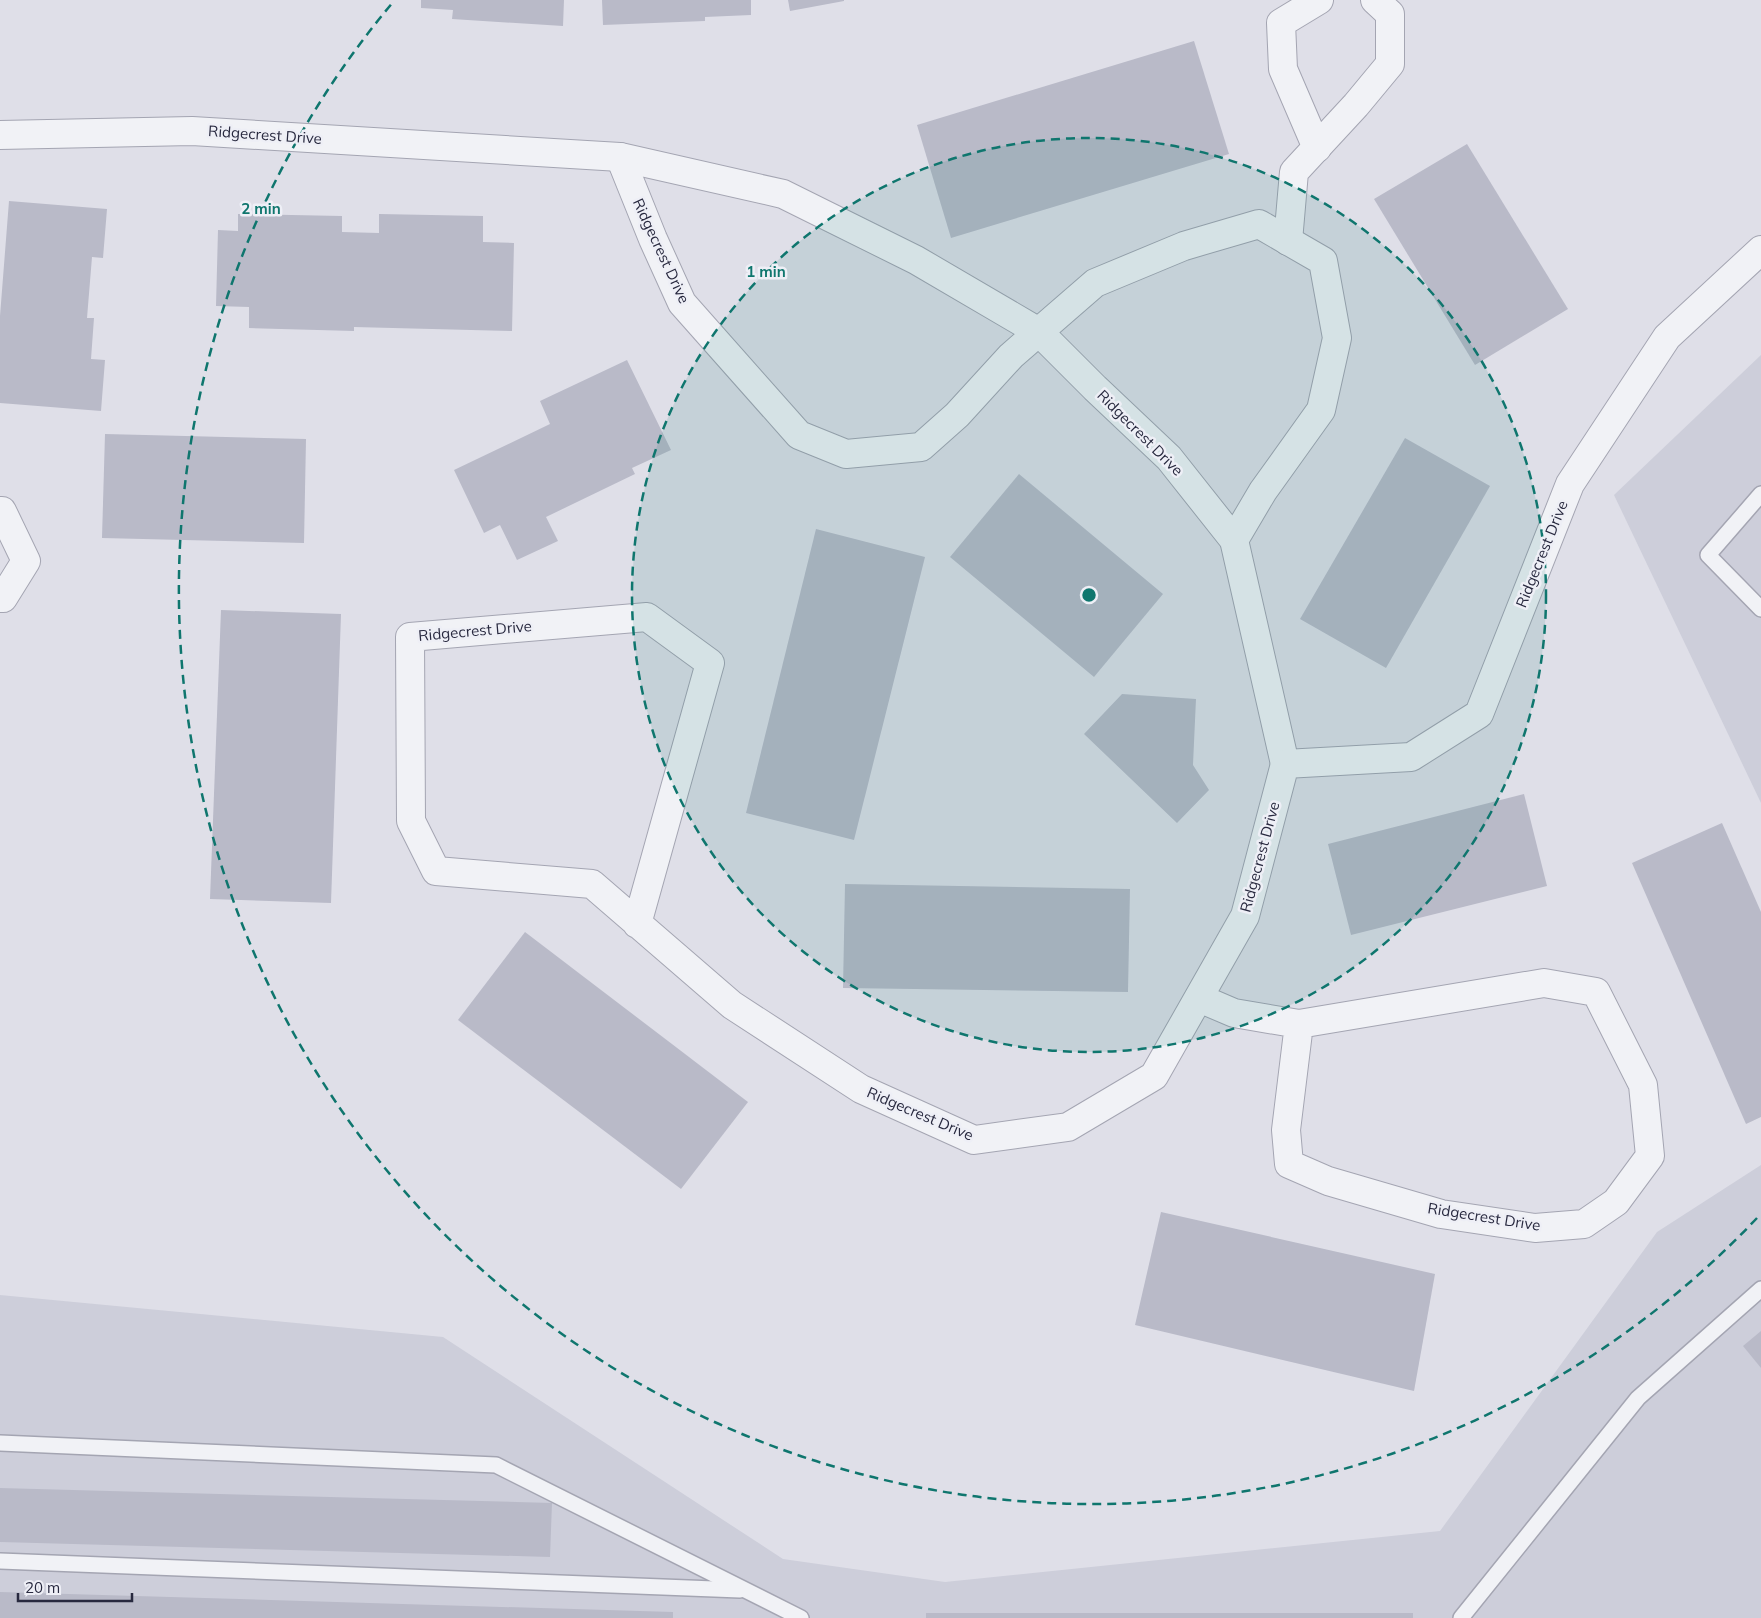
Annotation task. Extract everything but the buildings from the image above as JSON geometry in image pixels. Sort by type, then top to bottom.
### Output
[{"type":"street","points":[[1317,148],[1283,69],[1281,23],[1319,0]]},
{"type":"street","points":[[1288,241],[1294,172],[1356,105],[1390,64],[1390,14],[1375,0]]},
{"type":"street","name":"Ridgecrest Drive","points":[[0,135],[192,131],[620,157],[784,194],[916,260],[1039,332],[1094,388],[1169,458],[1234,540],[1285,764],[1246,916],[1154,1076],[1068,1126],[974,1140],[861,1089],[732,1005],[637,924],[592,884],[436,871],[411,821],[410,637],[648,617],[710,663],[637,924]]},
{"type":"street","name":"Ridgecrest Drive","points":[[620,157],[653,239],[682,303],[799,435],[846,454],[921,446],[957,415],[1011,356],[1096,283],[1184,246],[1259,224],[1323,261],[1337,338],[1321,410],[1264,492],[1234,540]]},
{"type":"street","name":"Ridgecrest Drive","points":[[1285,764],[1412,757],[1479,714],[1570,484],[1667,337],[1761,250]]},
{"type":"street","points":[[0,511],[2,511],[26,561],[3,598],[0,598]]},
{"type":"street","name":"Ridgecrest Drive","points":[[1199,998],[1234,1013],[1299,1024],[1544,982],[1596,992],[1643,1085],[1650,1156],[1616,1202],[1584,1224],[1535,1228],[1441,1214],[1328,1181],[1289,1164],[1286,1130],[1299,1024]]},
{"type":"lane","points":[[1761,494],[1708,555],[1761,609]]},
{"type":"lane","points":[[1461,1618],[1638,1398],[1761,1289]]},
{"type":"lane","points":[[0,1443],[496,1464],[801,1618]]},
{"type":"lane","points":[[0,1561],[746,1590]]},
{"type":"shaded area","points":[[1761,355],[1761,803],[1614,495]]},
{"type":"shaded area","points":[[1761,1165],[1761,1618],[0,1618],[0,1295],[443,1337],[783,1559],[945,1582],[1440,1531],[1657,1232]]}]
